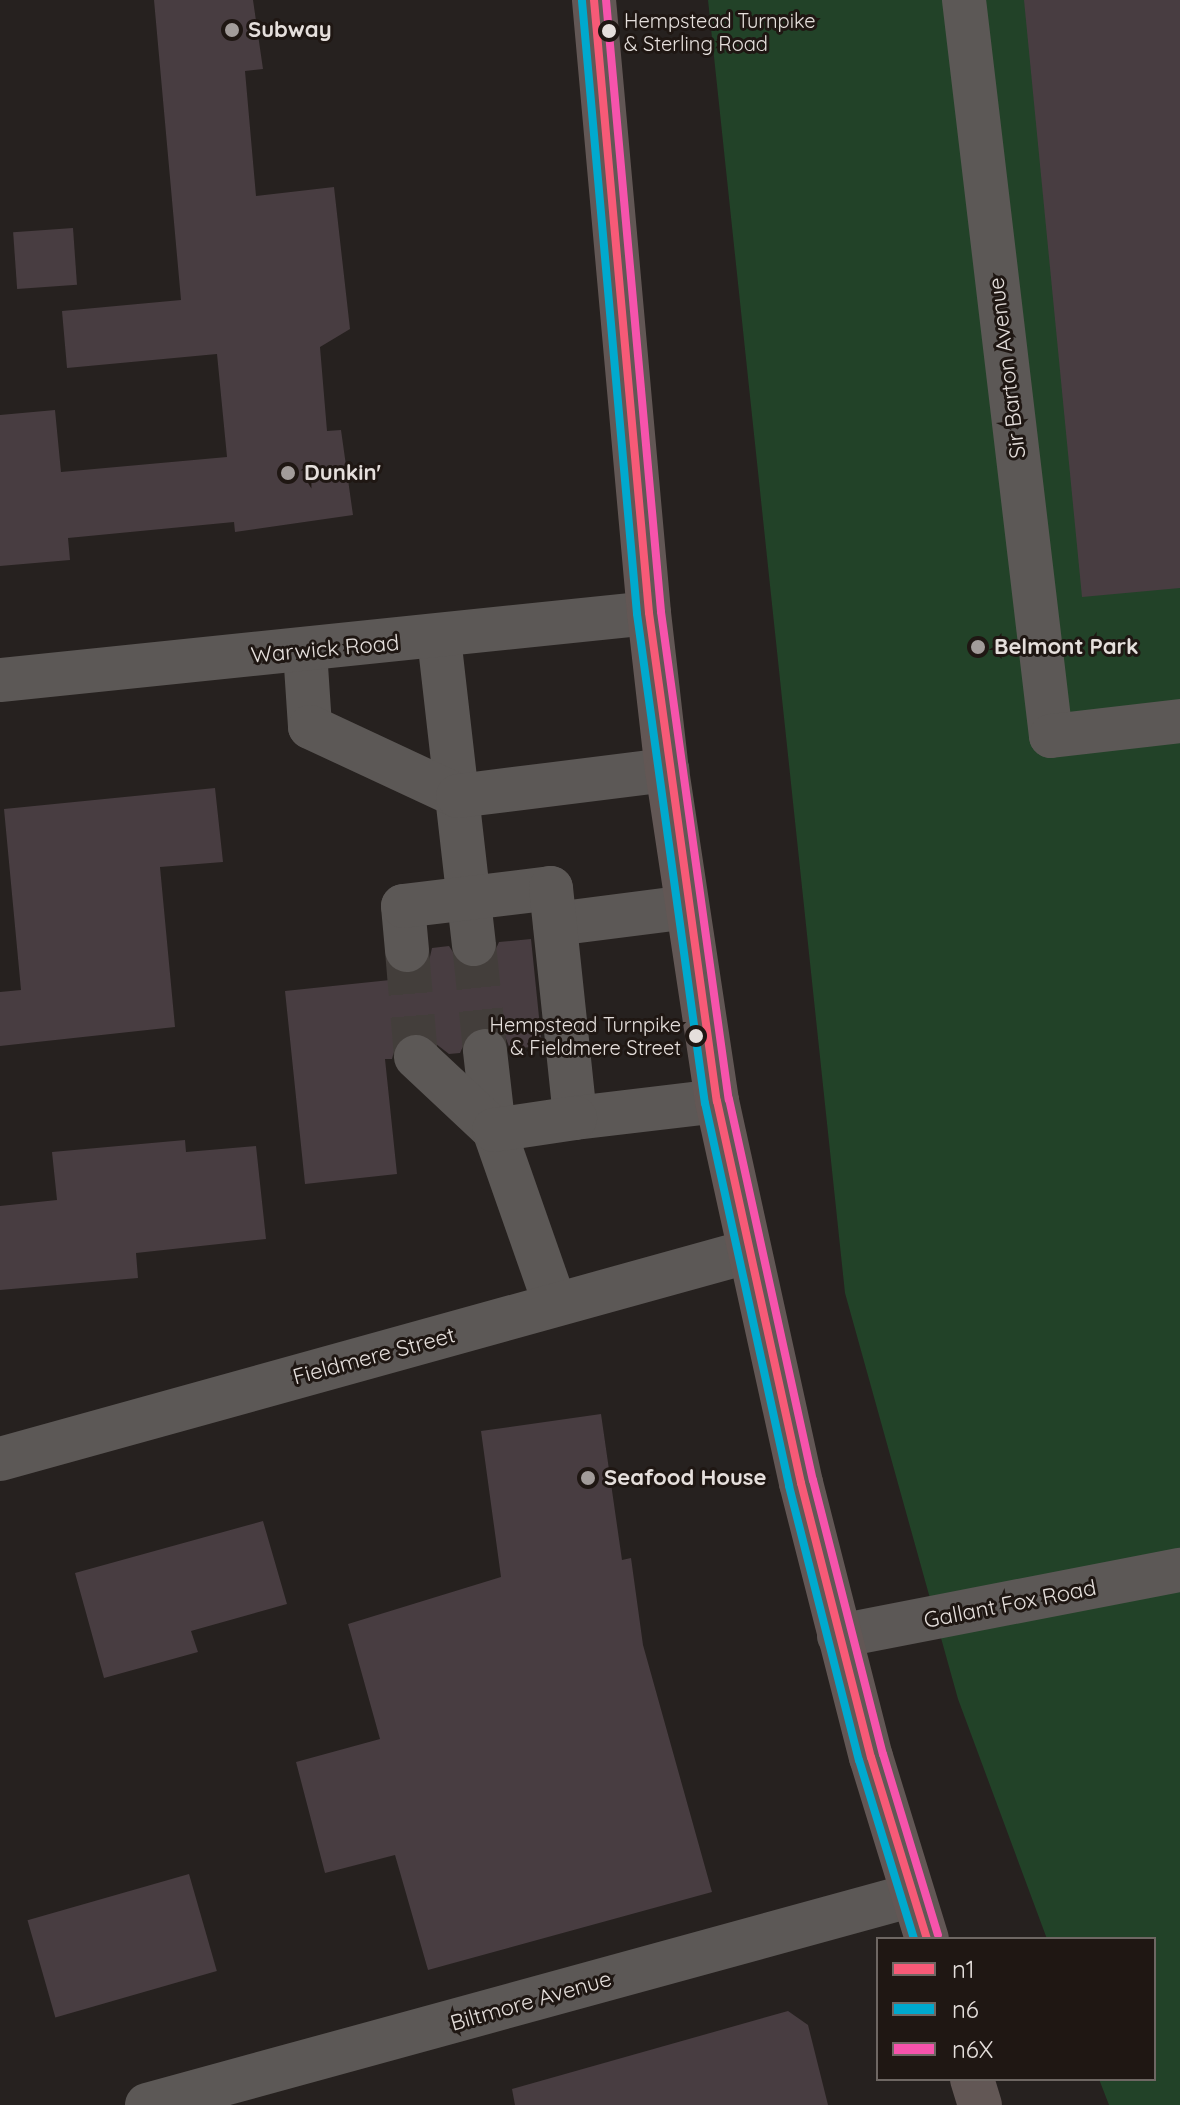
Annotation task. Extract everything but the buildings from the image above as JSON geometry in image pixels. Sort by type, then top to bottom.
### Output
[{"type":"main road","points":[[594,0],[649,613],[667,770],[717,1101],[747,1252],[839,1636],[926,1937]]},
{"type":"main road","points":[[973,2081],[980,2105]]},
{"type":"street","name":"Sir Barton Avenue","points":[[964,0],[1051,736],[1180,721]]},
{"type":"street","name":"Warwick Road","points":[[0,680],[439,638],[649,613]]},
{"type":"street","points":[[439,638],[474,944]]},
{"type":"street","points":[[305,651],[310,727],[458,796],[667,770]]},
{"type":"street","points":[[407,950],[403,906],[551,888],[575,1118]]},
{"type":"street","points":[[555,924],[687,907]]},
{"type":"street","points":[[485,1051],[494,1130],[555,1304]]},
{"type":"street","points":[[416,1057],[494,1130]]},
{"type":"street","points":[[494,1130],[717,1101]]},
{"type":"street","name":"Fieldmere Street","points":[[0,1459],[747,1252]]},
{"type":"street","name":"Gallant Fox Road","points":[[839,1636],[1180,1570]]},
{"type":"street","name":"Biltmore Avenue","points":[[147,2105],[913,1895]]},
{"type":"green space","name":"Belmont Park","points":[[708,0],[1180,0],[1180,2105],[1109,2105],[1100,2081],[1156,2081],[1156,1937],[1046,1937],[958,1699],[845,1293]]},
{"type":"tunnel","points":[[474,944],[485,1051]]},
{"type":"tunnel","points":[[407,950],[416,1057]]},
{"type":"transit line","name":"n1","points":[[594,0],[649,613],[717,1101],[801,1483],[871,1757],[926,1937]]},
{"type":"transit line","name":"n6X","points":[[606,0],[661,612],[729,1099],[813,1480],[883,1754],[938,1935]]},
{"type":"transit line","name":"n6","points":[[582,1],[637,614],[705,1103],[789,1486],[859,1760],[913,1937]]},
{"type":"place","name":"Subway","points":[[232,30]]},
{"type":"place","name":"Hempstead Turnpike & Sterling Road","points":[[609,31]]},
{"type":"place","name":"Dunkin'","points":[[288,473]]},
{"type":"place","name":"Belmont Park","points":[[978,647]]},
{"type":"place","name":"Hempstead Turnpike & Fieldmere Street","points":[[696,1036]]},
{"type":"place","name":"Seafood House","points":[[588,1478]]}]
